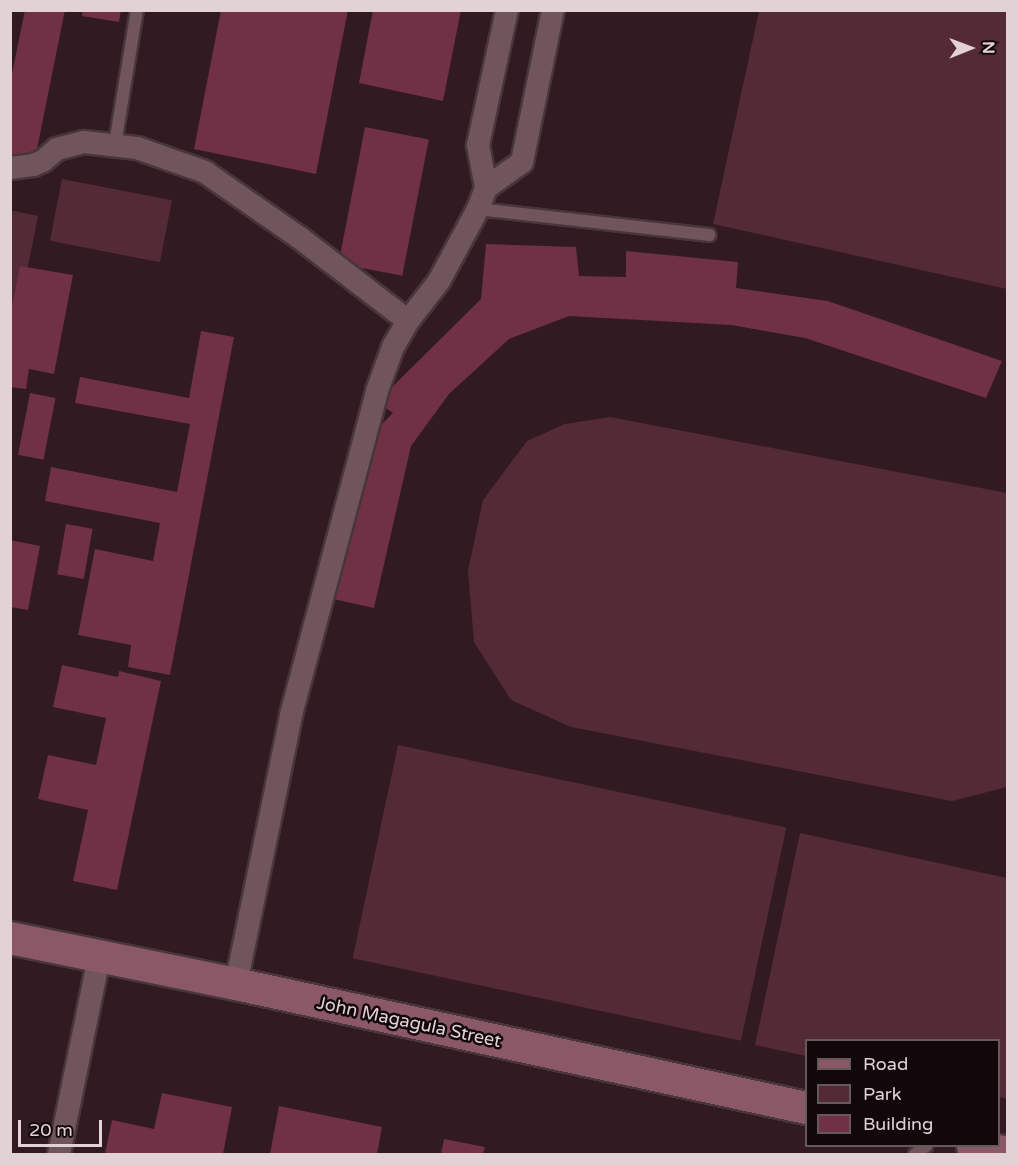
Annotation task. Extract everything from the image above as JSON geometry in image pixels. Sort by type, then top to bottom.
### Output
[{"type":"street","points":[[482,199],[478,145],[507,10]]},
{"type":"street","points":[[236,984],[291,715],[377,391],[393,346],[408,321],[439,281],[482,199],[522,162],[553,10]]},
{"type":"street","points":[[10,168],[33,165],[43,161],[57,149],[84,142],[137,147],[205,172],[300,238],[408,321]]},
{"type":"street","name":"John Magagula Street","points":[[10,938],[99,958],[236,984],[805,1108]]},
{"type":"street","points":[[58,1155],[99,958]]},
{"type":"street","points":[[977,1147],[1008,1154]]},
{"type":"lane","points":[[115,144],[136,10]]},
{"type":"lane","points":[[482,199],[710,235]]},
{"type":"green space","points":[[759,11],[1007,11],[1007,289],[713,224]]},
{"type":"green space","points":[[62,179],[172,200],[160,262],[50,241]]},
{"type":"green space","points":[[10,210],[38,216],[11,351],[10,351]]},
{"type":"green space","points":[[610,417],[1007,493],[1007,787],[952,801],[571,727],[511,700],[474,642],[468,571],[483,500],[527,441],[565,424]]},
{"type":"green space","points":[[398,745],[786,828],[741,1041],[353,958]]},
{"type":"green space","points":[[800,833],[1007,878],[1007,1099],[1000,1097],[1000,1039],[805,1039],[805,1056],[755,1045]]},
{"type":"building","points":[[25,10],[65,10],[35,159],[10,154],[10,83]]},
{"type":"building","points":[[83,10],[121,10],[119,22],[82,16]]},
{"type":"building","points":[[221,10],[348,10],[316,174],[194,149]]},
{"type":"building","points":[[373,10],[461,10],[443,101],[359,83]]},
{"type":"building","points":[[365,127],[429,139],[402,276],[338,263]]},
{"type":"building","points":[[486,244],[576,247],[579,276],[626,277],[626,251],[738,262],[736,288],[828,301],[1002,361],[986,398],[805,338],[731,325],[569,316],[509,339],[449,394],[411,446],[374,608],[333,599],[377,429],[393,413],[377,402],[481,299]]},
{"type":"building","points":[[20,266],[73,275],[54,374],[29,369],[26,389],[10,387],[10,317]]},
{"type":"building","points":[[201,331],[234,337],[170,675],[128,667],[131,645],[78,635],[95,549],[153,561],[160,523],[45,501],[51,467],[177,492],[190,424],[75,403],[80,377],[189,398]]},
{"type":"building","points":[[30,393],[56,398],[44,460],[18,455]]},
{"type":"building","points":[[66,524],[93,529],[84,579],[57,574]]},
{"type":"building","points":[[10,540],[40,546],[28,610],[10,607]]},
{"type":"building","points":[[62,665],[118,677],[119,671],[161,681],[117,890],[73,881],[88,810],[38,799],[48,755],[96,765],[106,718],[53,707]]},
{"type":"building","points":[[162,1093],[232,1107],[223,1154],[105,1154],[112,1120],[154,1129]]},
{"type":"building","points":[[279,1106],[382,1127],[377,1154],[270,1154]]},
{"type":"building","points":[[444,1139],[485,1147],[483,1154],[441,1154]]}]
